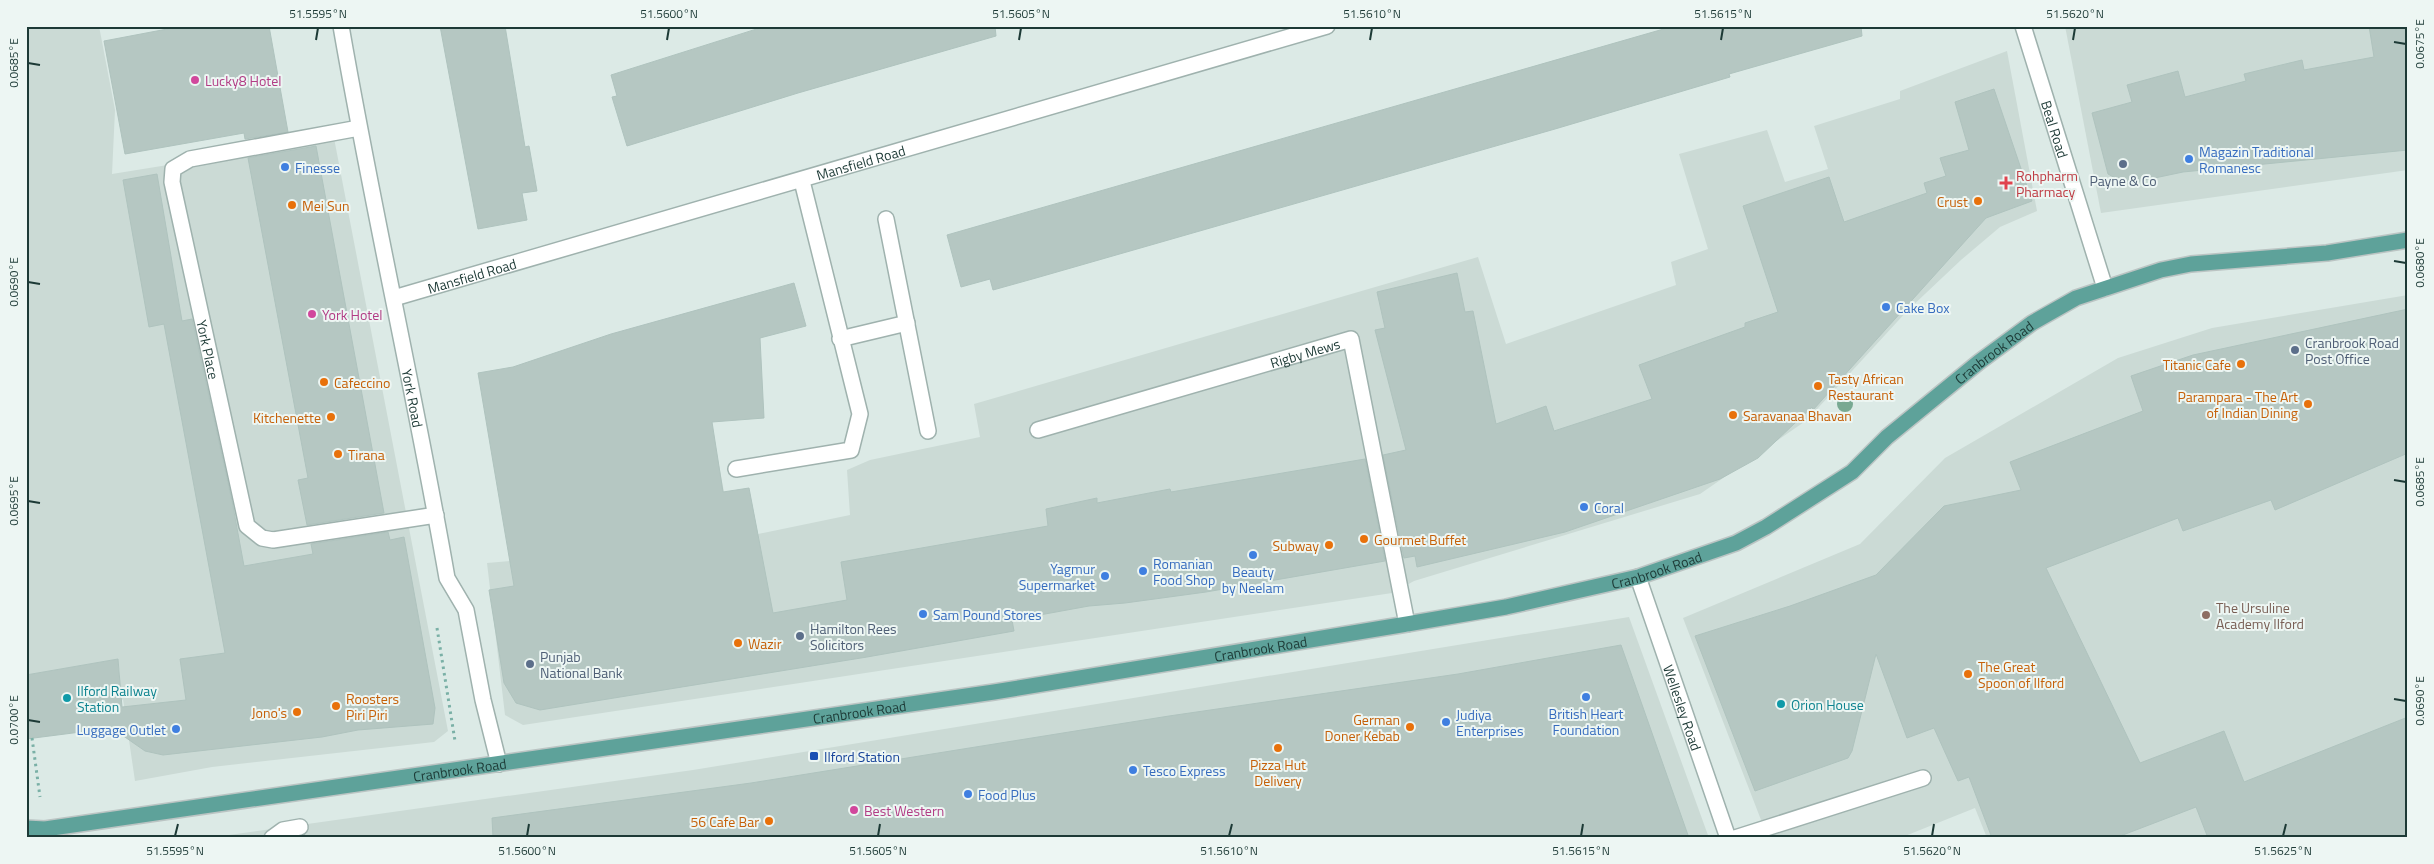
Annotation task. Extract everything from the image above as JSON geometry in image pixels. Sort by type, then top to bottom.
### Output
[{"type":"main road","name":"Cranbrook Road","points":[[26,828],[45,829],[1003,690],[1407,624],[1506,606],[1638,577],[1736,543],[1766,527],[1852,472],[1887,437],[1979,362],[2032,323],[2076,298],[2161,270],[2191,264],[2327,253],[2408,240]]},
{"type":"street","name":"York Road","points":[[341,26],[359,128],[436,516],[446,578],[466,610],[483,700],[499,764]]},
{"type":"street","name":"Mansfield Road","points":[[394,298],[802,181],[1327,26]]},
{"type":"street","name":"Beal Road","points":[[2023,26],[2105,288]]},
{"type":"street","name":"York Place","points":[[359,128],[190,159],[173,169],[172,182],[247,526],[262,538],[273,540],[436,516]]},
{"type":"street","points":[[736,469],[851,450],[860,414],[802,181]]},
{"type":"street","points":[[886,219],[928,431]]},
{"type":"street","points":[[840,339],[907,324]]},
{"type":"street","name":"Rigby Mews","points":[[1038,430],[1351,339],[1407,624]]},
{"type":"street","name":"Wellesley Road","points":[[1638,577],[1728,838]]},
{"type":"street","points":[[1735,838],[1923,778]]},
{"type":"street","points":[[272,838],[283,830],[300,827]]},
{"type":"path","points":[[32,738],[40,797]]},
{"type":"shaded area","points":[[26,26],[99,26],[115,110],[112,174],[334,138],[448,731],[434,742],[212,767],[135,781],[123,699],[111,715],[106,680],[120,678],[118,659],[26,675]]},
{"type":"shaded area","points":[[2065,26],[2408,26],[2408,170],[2101,213]]},
{"type":"shaded area","points":[[2007,51],[2037,211],[2000,227],[1961,260],[1908,310],[1807,420],[1700,494],[1414,581],[1392,593],[523,725],[505,715],[487,563],[560,557],[629,392],[761,366],[764,418],[711,422],[724,492],[749,488],[758,534],[850,515],[847,470],[870,460],[980,437],[974,404],[1478,257],[1506,344],[1676,285],[1671,262],[1708,249],[1679,154],[1767,130],[1785,182],[1828,169],[1814,126],[1900,99],[1900,91]]},
{"type":"shaded area","points":[[2408,295],[2408,838],[1987,838],[1975,808],[1900,838],[1768,838],[1683,618],[1860,544],[1945,458],[2118,358],[2212,328]]},
{"type":"shaded area","points":[[1629,617],[1709,838],[207,838],[693,770]]},
{"type":"building","name":"Lucky8 Hotel","points":[[183,26],[269,26],[288,132],[245,139],[244,133],[125,154],[104,41]]},
{"type":"building","points":[[440,26],[505,26],[525,147],[529,146],[537,191],[522,193],[527,220],[478,229]]},
{"type":"building","points":[[766,26],[995,26],[996,36],[798,93],[627,146],[612,97],[617,96],[611,75]]},
{"type":"building","points":[[1674,26],[1861,26],[1862,36],[1729,74],[1730,77],[1555,129],[993,290],[990,279],[961,287],[947,235]]},
{"type":"building","points":[[2369,26],[2408,26],[2408,150],[2183,172],[2126,184],[2108,174],[2092,113],[2132,102],[2127,85],[2178,71],[2185,97],[2246,81],[2244,74],[2302,60],[2304,70],[2374,57]]},
{"type":"building","points":[[1994,89],[2032,201],[1986,218],[1813,410],[1812,407],[1758,458],[1720,479],[1565,532],[1417,567],[1415,556],[1404,558],[1383,455],[1406,450],[1375,330],[1385,328],[1377,292],[1457,273],[1465,312],[1473,311],[1496,424],[1546,406],[1554,431],[1652,399],[1639,365],[1745,327],[1745,323],[1778,312],[1743,206],[1829,177],[1844,222],[1927,193],[1924,183],[1946,176],[1940,158],[1969,150],[1955,102]]},
{"type":"building","points":[[316,146],[384,513],[307,525],[298,480],[308,478],[248,158]]},
{"type":"building","points":[[157,174],[182,321],[192,319],[232,501],[244,566],[313,554],[311,544],[388,532],[390,540],[404,537],[435,708],[433,724],[358,730],[322,737],[163,755],[145,751],[112,728],[26,739],[26,675],[118,659],[122,707],[186,700],[180,659],[225,653],[164,324],[149,327],[123,180]]},
{"type":"building","points":[[794,283],[806,326],[760,338],[764,418],[712,422],[723,492],[749,488],[773,613],[847,600],[841,562],[1048,526],[1046,509],[1097,498],[1097,503],[1170,489],[1171,492],[1365,459],[1385,561],[1206,592],[1089,606],[1012,620],[1014,631],[867,657],[540,710],[516,703],[504,683],[489,590],[514,586],[478,373],[513,367],[611,334]]},
{"type":"building","points":[[2408,309],[2408,453],[2275,510],[2271,500],[2183,531],[2178,518],[2046,568],[2140,763],[2224,731],[2244,782],[2408,717],[2408,838],[2208,838],[2196,807],[2115,838],[1992,838],[1969,777],[1958,781],[1934,728],[1907,738],[1876,654],[1852,751],[1848,758],[1755,791],[1695,636],[1790,606],[1876,575],[1944,506],[2021,490],[2010,462],[2143,411],[2131,376],[2193,355]]},
{"type":"building","points":[[1621,645],[1689,838],[493,838],[492,818],[751,783],[1169,716],[1458,674]]},
{"type":"place","name":"Lucky8 Hotel","points":[[195,80]]},
{"type":"place","name":"Magazin Traditional Romanesc","points":[[2189,159]]},
{"type":"place","name":"Payne & Co","points":[[2123,164]]},
{"type":"place","name":"Finesse","points":[[285,167]]},
{"type":"place","name":"Rohpharm Pharmacy","points":[[2006,183]]},
{"type":"place","name":"Crust","points":[[1978,201]]},
{"type":"place","name":"Mei Sun","points":[[292,205]]},
{"type":"place","name":"Cake Box","points":[[1886,307]]},
{"type":"place","name":"York Hotel","points":[[312,314]]},
{"type":"place","name":"Cranbrook Road Post Office","points":[[2295,350]]},
{"type":"place","name":"Titanic Cafe","points":[[2241,364]]},
{"type":"place","name":"Cafeccino","points":[[324,382]]},
{"type":"place","name":"Tasty African Restaurant","points":[[1818,386]]},
{"type":"place","name":"Parampara - The Art of Indian Dining","points":[[2308,404]]},
{"type":"place","name":"Saravanaa Bhavan","points":[[1733,415]]},
{"type":"place","name":"Kitchenette","points":[[331,417]]},
{"type":"place","name":"Tirana","points":[[338,454]]},
{"type":"place","name":"Coral","points":[[1584,507]]},
{"type":"place","name":"Gourmet Buffet","points":[[1364,539]]},
{"type":"place","name":"Subway","points":[[1329,545]]},
{"type":"place","name":"Beauty by Neelam","points":[[1253,555]]},
{"type":"place","name":"Romanian Food Shop","points":[[1143,571]]},
{"type":"place","name":"Yagmur Supermarket","points":[[1105,576]]},
{"type":"place","name":"Sam Pound Stores","points":[[923,614]]},
{"type":"place","name":"The Ursuline Academy Ilford","points":[[2206,615]]},
{"type":"place","name":"Hamilton Rees Solicitors","points":[[800,636]]},
{"type":"place","name":"Wazir","points":[[738,643]]},
{"type":"place","name":"Punjab National Bank","points":[[530,664]]},
{"type":"place","name":"The Great Spoon of Ilford","points":[[1968,674]]},
{"type":"place","name":"British Heart Foundation","points":[[1586,697]]},
{"type":"place","name":"Ilford Railway Station","points":[[67,698]]},
{"type":"place","name":"Orion House","points":[[1781,704]]},
{"type":"place","name":"Roosters Piri Piri","points":[[336,706]]},
{"type":"place","name":"Jono's","points":[[297,712]]},
{"type":"place","name":"Judiya Enterprises","points":[[1446,722]]},
{"type":"place","name":"German Doner Kebab","points":[[1410,727]]},
{"type":"place","name":"Luggage Outlet","points":[[176,729]]},
{"type":"place","name":"Pizza Hut Delivery","points":[[1278,748]]},
{"type":"place","name":"Ilford Station","points":[[814,756]]},
{"type":"place","name":"Tesco Express","points":[[1133,770]]},
{"type":"place","name":"Food Plus","points":[[968,794]]},
{"type":"place","name":"Best Western","points":[[854,810]]},
{"type":"place","name":"56 Cafe Bar","points":[[769,821]]}]
